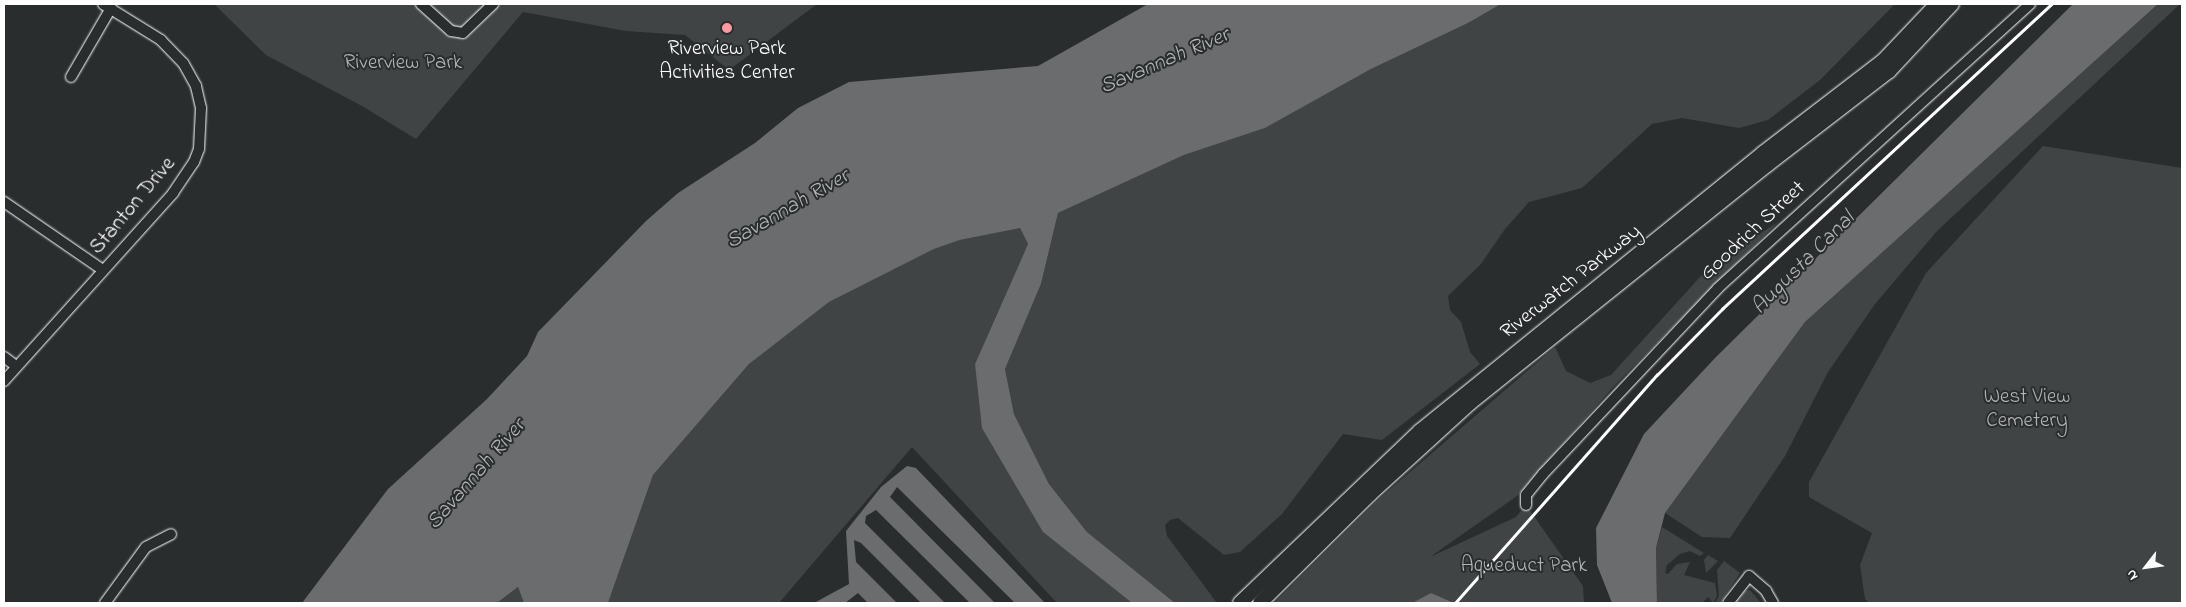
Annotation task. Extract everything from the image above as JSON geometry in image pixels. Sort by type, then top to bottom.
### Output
[{"type":"main road","name":"Riverwatch Parkway","points":[[1240,603],[1344,500],[1461,395],[1883,61],[1937,4]]},
{"type":"main road","name":"Riverwatch Parkway","points":[[1260,603],[1370,494],[1470,403],[1766,165],[1889,71],[1952,4]]},
{"type":"street","points":[[421,4],[451,31],[463,34],[494,4]]},
{"type":"street","name":"Goodrich Street","points":[[1526,505],[1526,495],[1543,474],[1718,288],[2030,4]]},
{"type":"street","points":[[71,77],[107,6]]},
{"type":"street","name":"Stanton Drive","points":[[4,381],[186,176],[199,149],[202,128],[196,86],[183,63],[161,40],[107,6]]},
{"type":"street","points":[[4,202],[103,270]]},
{"type":"street","points":[[4,357],[16,366]]},
{"type":"street","points":[[106,603],[146,547],[171,534]]},
{"type":"street","points":[[1728,603],[1748,576],[1766,591],[1772,603]]},
{"type":"green space","name":"Riverview Park","points":[[214,4],[817,4],[729,70],[685,35],[626,31],[523,12],[416,139],[362,106],[266,55]]},
{"type":"green space","points":[[1501,4],[1895,4],[1820,80],[1768,120],[1739,128],[1682,118],[1652,124],[1582,188],[1529,202],[1505,229],[1481,264],[1448,296],[1450,310],[1461,322],[1470,352],[1480,364],[1382,440],[1343,434],[1282,514],[1240,552],[1224,555],[1178,518],[1170,520],[1165,525],[1167,536],[1217,603],[1175,603],[1087,532],[1049,484],[1014,414],[1005,369],[1041,284],[1058,213],[1184,155],[1265,128],[1371,69],[1468,23]]},
{"type":"green space","points":[[2158,4],[2180,4],[1937,231],[1875,304],[1828,372],[1785,456],[1730,538],[1702,537],[1665,513],[1805,322]]},
{"type":"green space","name":"West View Cemetery","points":[[2043,146],[2182,168],[2182,603],[1870,603],[1865,599],[1860,565],[1872,533],[1809,497],[1809,482],[1926,273]]},
{"type":"green space","name":"Aqueduct Park","points":[[1778,222],[1613,387],[1517,496],[1430,557],[1516,517],[1526,505],[1583,586],[1584,603],[1444,603],[1431,593],[1412,603],[1274,603],[1380,498],[1555,347],[1566,371],[1590,383],[1611,375],[1710,266]]},
{"type":"green space","points":[[1020,228],[1028,244],[975,364],[1043,532],[1132,603],[1057,603],[912,447],[779,603],[608,603],[653,475],[749,364],[829,302],[934,249],[960,240]]},
{"type":"green space","points":[[1662,527],[1704,553],[1700,556],[1690,551],[1680,554],[1667,565],[1665,573],[1668,574],[1677,564],[1690,562],[1684,575],[1715,583],[1717,596],[1713,603],[1708,597],[1702,603],[1657,603],[1656,548]]},
{"type":"green space","points":[[1708,555],[1718,561],[1706,573],[1704,560]]},
{"type":"green space","points":[[1724,561],[1740,573],[1720,603],[1715,603],[1719,596],[1717,570]]},
{"type":"green space","points":[[518,587],[524,603],[497,603]]},
{"type":"green space","points":[[1750,590],[1761,603],[1735,603],[1744,591]]},
{"type":"water","name":"Savannah River","points":[[1148,4],[1501,4],[1468,23],[1371,69],[1265,128],[1184,155],[1058,213],[1041,284],[1005,369],[1014,414],[1049,484],[1087,532],[1175,603],[1132,603],[1043,532],[982,428],[975,364],[1028,244],[1020,228],[960,240],[934,249],[829,302],[749,364],[653,475],[608,603],[524,603],[518,587],[497,603],[302,603],[388,489],[487,399],[527,356],[538,332],[646,221],[678,193],[755,143],[798,108],[849,82],[1038,66]]},
{"type":"water","points":[[2073,4],[2158,4],[1805,322],[1665,513],[1656,548],[1657,603],[1612,603],[1597,565],[1596,528],[1644,434],[1715,358]]},
{"type":"water","points":[[907,466],[916,468],[1045,603],[1015,603],[897,487],[890,497],[995,603],[970,603],[876,510],[866,516],[865,523],[945,603],[921,603],[861,543],[854,540],[856,562],[897,603],[868,603],[858,593],[845,603],[814,603],[849,584],[846,531],[881,487]]},
{"type":"water","points":[[1431,593],[1447,600],[1453,603],[1412,603]]},
{"type":"railway","points":[[1455,603],[1657,375],[1722,309],[2051,4]]},
{"type":"place","name":"Riverview Park Activities Center","points":[[727,28]]},
{"type":"water label","name":"Augusta Canal","points":[[1804,264]]}]
